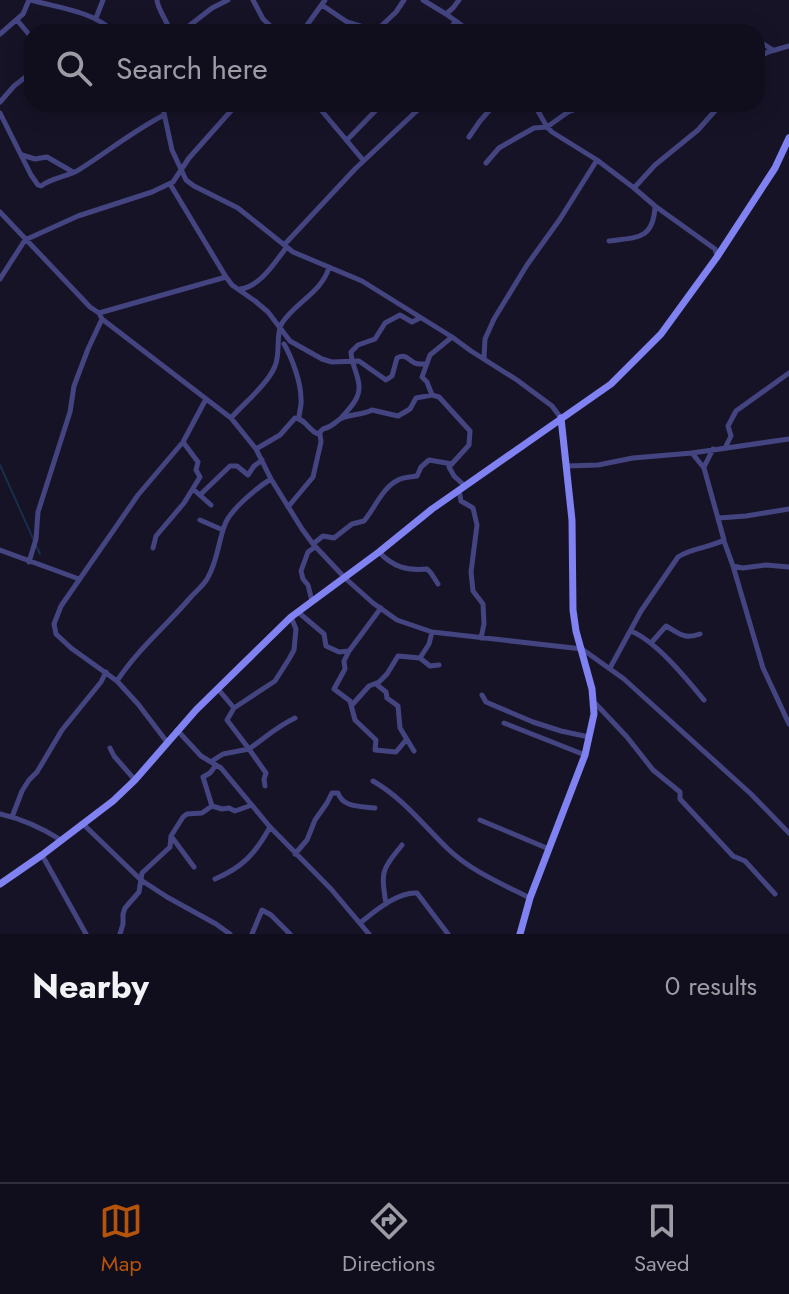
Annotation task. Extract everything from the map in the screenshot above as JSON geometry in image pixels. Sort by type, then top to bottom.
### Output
[{"type":"main road","points":[[0,884],[113,801],[177,730],[294,614],[432,509],[611,384],[661,334],[717,257],[775,168],[789,138]]},
{"type":"main road","points":[[520,934],[530,898],[585,755],[594,702],[573,610],[572,520],[561,418]]},
{"type":"street","points":[[0,34],[23,14],[30,0],[96,18],[104,24]]},
{"type":"street","points":[[96,18],[103,0]]},
{"type":"street","points":[[157,0],[168,24]]},
{"type":"street","points":[[191,24],[227,0]]},
{"type":"street","points":[[253,0],[268,24]]},
{"type":"street","points":[[383,24],[404,0]]},
{"type":"street","points":[[423,0],[460,24]]},
{"type":"street","points":[[446,14],[459,0]]},
{"type":"street","points":[[308,24],[323,3],[353,24]]},
{"type":"street","points":[[17,20],[24,28]]},
{"type":"street","points":[[765,45],[775,51]]},
{"type":"street","points":[[765,54],[789,46]]},
{"type":"street","points":[[0,102],[24,78]]},
{"type":"street","points":[[163,112],[172,150],[186,180],[238,208],[285,246],[362,281],[452,337],[529,388],[552,406],[561,418]]},
{"type":"street","points":[[0,279],[25,240],[78,216],[170,184],[230,112]]},
{"type":"street","points":[[323,112],[363,160]]},
{"type":"street","points":[[347,140],[374,112]]},
{"type":"street","points":[[239,290],[255,283],[363,160],[415,112]]},
{"type":"street","points":[[469,137],[488,112]]},
{"type":"street","points":[[539,112],[547,127],[597,160],[715,249],[717,257]]},
{"type":"street","points":[[486,163],[499,148],[534,128],[547,127],[568,112]]},
{"type":"street","points":[[634,188],[714,112]]},
{"type":"street","points":[[0,113],[31,175],[41,186],[51,179],[73,172],[164,115]]},
{"type":"street","points":[[21,155],[35,159],[47,157],[73,172]]},
{"type":"street","points":[[484,359],[485,339],[494,319],[597,160]]},
{"type":"street","points":[[170,184],[226,277],[268,312],[279,327],[301,388],[299,418]]},
{"type":"street","points":[[609,241],[644,235],[654,220],[655,206]]},
{"type":"street","points":[[0,212],[90,307],[231,418],[256,449],[271,479],[314,545],[345,578],[381,608],[397,620],[432,632],[582,649],[610,668],[751,794],[789,833]]},
{"type":"street","points":[[279,327],[291,310],[313,293],[329,267]]},
{"type":"street","points":[[101,316],[226,277]]},
{"type":"street","points":[[255,283],[255,301]]},
{"type":"street","points":[[288,507],[313,477],[323,429],[340,419],[358,396],[359,386],[351,352],[358,345],[375,339],[385,323],[400,315],[412,322],[420,318]]},
{"type":"street","points":[[29,562],[36,539],[38,512],[70,412],[74,386],[101,316]]},
{"type":"street","points":[[231,418],[273,370],[284,343],[279,327]]},
{"type":"street","points":[[432,395],[422,377],[426,364],[430,355],[452,337]]},
{"type":"street","points":[[284,343],[332,362],[359,361],[386,380],[392,376],[397,358],[407,357],[415,364],[426,364]]},
{"type":"street","points":[[726,447],[731,436],[728,426],[736,411],[789,373]]},
{"type":"street","points":[[340,419],[372,410],[398,416],[410,409],[416,398],[432,395],[439,397],[470,431],[469,445],[449,467],[462,488],[461,501],[473,508],[477,525],[471,572],[473,591],[483,604],[481,638]]},
{"type":"street","points":[[167,742],[117,681],[71,648],[55,630],[54,624],[57,613],[79,579],[138,495],[183,442],[206,399]]},
{"type":"street","points":[[256,449],[280,435],[295,418],[299,418]]},
{"type":"street","points":[[299,418],[315,434],[320,434]]},
{"type":"street","points":[[567,466],[598,465],[789,439]]},
{"type":"street","points":[[153,548],[156,536],[184,503],[200,477],[196,470],[198,463],[183,442]]},
{"type":"street","points":[[704,468],[713,449]]},
{"type":"street","points":[[692,453],[704,468],[763,668],[789,724]]},
{"type":"street","points":[[201,494],[230,466],[237,466],[248,475],[262,460]]},
{"type":"street","points":[[312,601],[301,571],[308,552],[323,536],[334,538],[352,524],[364,521],[391,486],[399,479],[417,476],[429,460],[452,464]]},
{"type":"street","points":[[117,681],[146,644],[204,584],[215,562],[226,522],[262,484],[271,479]]},
{"type":"street","points":[[193,489],[211,505]]},
{"type":"street","points":[[718,518],[789,509]]},
{"type":"street","points":[[200,520],[223,530]]},
{"type":"street","points":[[610,668],[641,611],[678,557],[724,540]]},
{"type":"street","points":[[0,550],[79,579]]},
{"type":"street","points":[[379,552],[401,568],[416,571],[427,569],[438,584]]},
{"type":"street","points":[[733,566],[789,567]]},
{"type":"street","points":[[381,608],[349,651],[343,673],[334,689],[352,705],[355,720],[376,740],[375,750],[396,752],[406,740]]},
{"type":"street","points":[[294,614],[324,634],[326,646],[339,652],[349,651]]},
{"type":"street","points":[[265,786],[266,773],[227,720],[234,708],[275,681],[289,659],[294,650],[294,614]]},
{"type":"street","points":[[651,643],[666,626],[680,636],[700,634]]},
{"type":"street","points":[[631,631],[651,643],[704,700]]},
{"type":"street","points":[[420,658],[432,632]]},
{"type":"street","points":[[352,705],[369,686],[387,674],[398,656],[420,658],[430,666],[439,665]]},
{"type":"street","points":[[12,817],[29,780],[106,672]]},
{"type":"street","points":[[375,683],[398,706],[400,728],[414,751]]},
{"type":"street","points":[[218,688],[234,708]]},
{"type":"street","points":[[482,695],[486,702],[533,722],[590,738]]},
{"type":"street","points":[[594,702],[653,770],[680,792],[680,799],[733,856],[745,861],[775,894]]},
{"type":"street","points":[[212,806],[203,777],[210,773],[214,763],[223,754],[249,749],[277,726],[295,718]]},
{"type":"street","points":[[504,723],[585,755]]},
{"type":"street","points":[[177,730],[201,756],[221,768],[270,827],[331,889],[369,934]]},
{"type":"street","points":[[110,748],[135,780]]},
{"type":"street","points":[[373,781],[390,790],[463,861],[530,898]]},
{"type":"street","points":[[295,854],[307,840],[332,793],[338,793],[340,800],[346,804],[375,808]]},
{"type":"street","points":[[212,806],[235,811],[252,805]]},
{"type":"street","points":[[120,934],[125,908],[139,892],[142,876],[151,863],[170,847],[171,836],[183,817],[202,813],[212,806]]},
{"type":"street","points":[[0,814],[43,828],[61,840]]},
{"type":"street","points":[[480,820],[550,850]]},
{"type":"street","points":[[83,824],[132,870],[167,897],[230,934]]},
{"type":"street","points":[[215,879],[248,860],[270,827]]},
{"type":"street","points":[[171,836],[194,867]]},
{"type":"street","points":[[386,904],[382,873],[402,845]]},
{"type":"street","points":[[42,855],[86,934]]},
{"type":"street","points":[[360,923],[386,904],[412,892],[417,893],[448,934]]},
{"type":"street","points":[[252,934],[262,910],[290,934]]},
{"type":"waterway","points":[[0,465],[40,554]]}]
